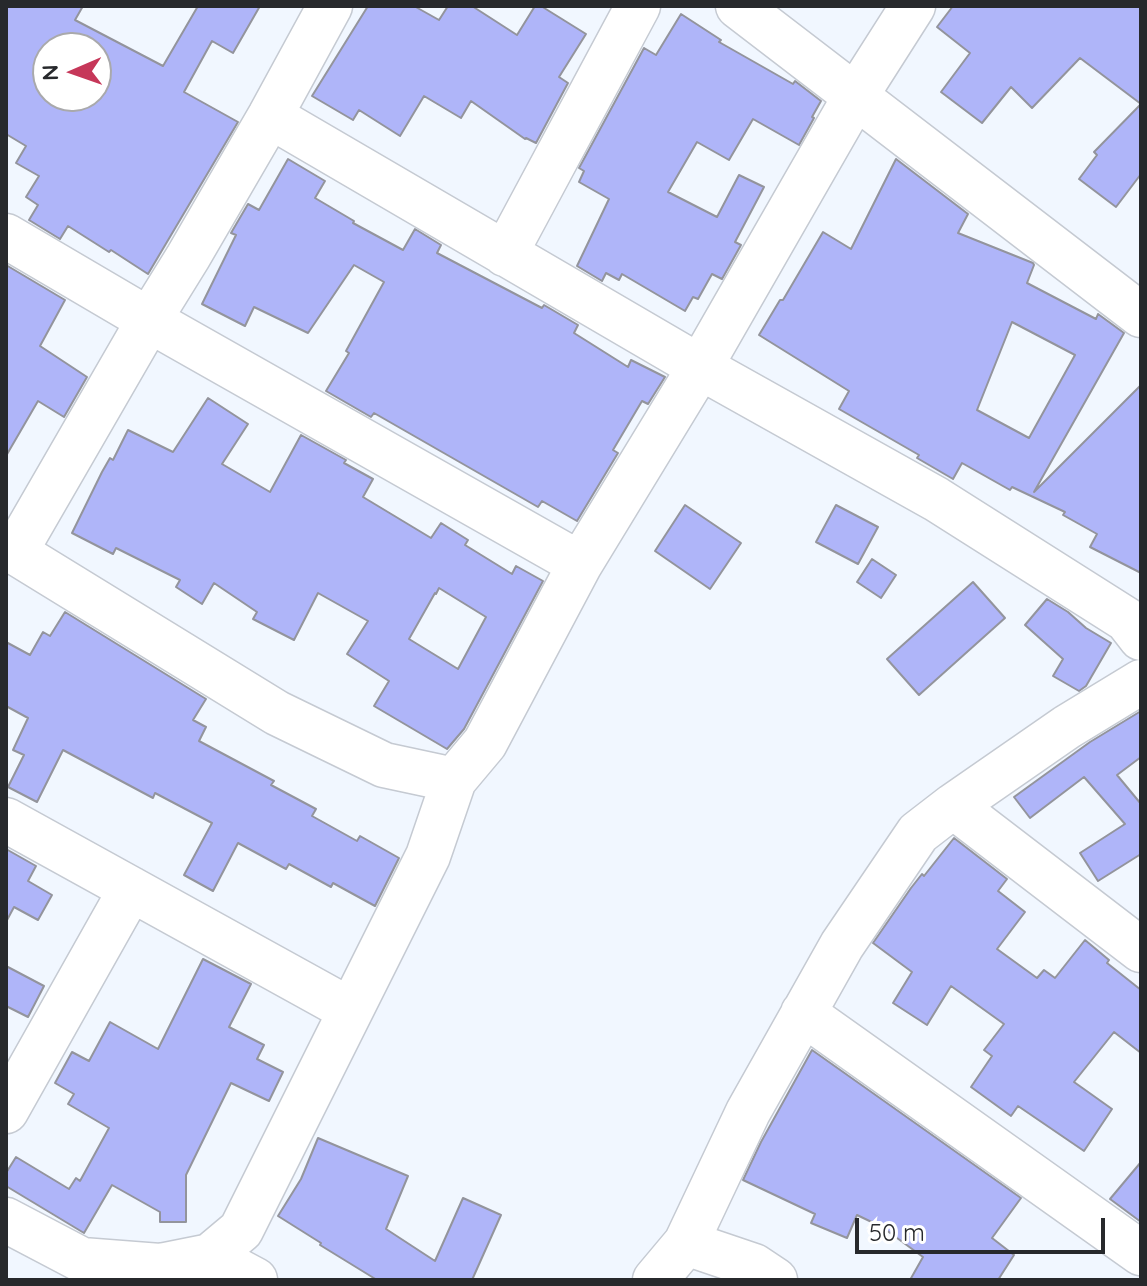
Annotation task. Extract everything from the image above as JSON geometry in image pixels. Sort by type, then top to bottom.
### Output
[{"type":"street","points":[[330,6],[270,116],[149,320],[11,564],[277,713],[384,765],[454,780]]},
{"type":"street","points":[[505,254],[638,6]]},
{"type":"street","points":[[738,6],[1141,315]]},
{"type":"street","points":[[6,1220],[82,1260],[160,1266],[210,1256],[241,1230],[428,856],[454,780],[485,743],[580,564],[700,367],[855,97],[913,6]]},
{"type":"street","points":[[270,116],[700,367],[936,499],[1127,620],[1141,638]]},
{"type":"street","points":[[6,236],[580,564]]},
{"type":"street","points":[[655,1280],[686,1243],[748,1112],[842,945],[918,833],[1067,727],[1141,682]]},
{"type":"street","points":[[953,806],[1141,950]]},
{"type":"street","points":[[6,820],[350,1010]]},
{"type":"street","points":[[6,1111],[131,889]]},
{"type":"street","points":[[803,1013],[1141,1253]]},
{"type":"street","points":[[686,1243],[754,1266],[775,1280]]},
{"type":"street","points":[[210,1256],[255,1280]]},
{"type":"building","points":[[6,6],[83,6],[75,20],[98,32],[32,32],[32,112],[112,112],[112,39],[163,66],[198,6],[260,6],[233,53],[212,41],[184,92],[238,122],[148,274],[68,226],[60,239],[29,220],[38,205],[26,197],[39,176],[16,163],[26,146],[6,134]]},
{"type":"building","points":[[368,6],[414,6],[439,20],[448,6],[472,6],[517,35],[535,6],[541,6],[586,34],[559,77],[568,83],[536,143],[525,139],[471,101],[461,118],[424,96],[400,136],[359,110],[353,120],[312,96]]},
{"type":"building","points":[[953,6],[1141,6],[1141,104],[1080,58],[1032,108],[1011,87],[982,123],[941,92],[970,53],[937,27]]},
{"type":"building","points":[[681,14],[721,40],[719,42],[793,84],[795,81],[821,101],[799,145],[753,119],[729,160],[697,142],[668,192],[717,217],[739,175],[764,187],[735,242],[741,245],[722,279],[712,274],[698,299],[693,297],[685,311],[622,274],[619,280],[606,273],[602,281],[577,266],[609,199],[579,182],[584,171],[579,168],[644,48],[656,55]]},
{"type":"building","points":[[1141,104],[1141,174],[1116,207],[1079,179],[1097,155],[1094,152]]},
{"type":"building","points":[[288,159],[325,181],[315,198],[353,223],[403,250],[415,229],[441,245],[437,253],[578,325],[574,333],[628,367],[631,360],[665,377],[648,404],[642,401],[613,450],[618,453],[577,521],[542,501],[538,507],[374,413],[371,417],[326,391],[349,353],[346,351],[384,282],[354,265],[308,333],[254,307],[245,326],[202,304],[236,235],[231,233],[248,204],[259,210]]},
{"type":"building","points":[[896,159],[968,214],[958,233],[1033,263],[1027,283],[1096,319],[1098,314],[1124,333],[1034,492],[1141,385],[1141,573],[1090,547],[1097,534],[1063,515],[1065,512],[1012,487],[1010,490],[962,463],[953,479],[917,458],[919,455],[839,409],[849,391],[759,335],[823,232],[851,249]],"holes":[[[1012,322],[1075,355],[1029,438],[977,410]]]},
{"type":"building","points":[[6,265],[65,300],[40,346],[87,377],[64,417],[38,401],[6,456]]},
{"type":"building","points":[[208,398],[248,424],[222,464],[270,492],[301,435],[373,479],[363,497],[431,538],[441,523],[468,540],[465,545],[512,574],[516,566],[543,581],[464,729],[447,749],[374,706],[389,681],[347,654],[368,621],[318,593],[294,640],[253,619],[257,612],[214,583],[202,604],[176,587],[180,580],[116,548],[113,554],[72,533],[102,472],[110,458],[113,460],[128,430],[173,452]],"holes":[[[439,588],[486,617],[458,669],[409,639]]]},
{"type":"building","points":[[685,505],[741,543],[710,589],[655,551]]},
{"type":"building","points":[[836,505],[878,527],[858,564],[816,542]]},
{"type":"building","points":[[872,559],[896,575],[881,598],[857,582]]},
{"type":"building","points":[[973,582],[1005,618],[919,695],[887,659]]},
{"type":"building","points":[[1047,599],[1111,643],[1086,686],[1079,691],[1053,676],[1063,659],[1025,625]]},
{"type":"building","points":[[65,612],[206,699],[193,720],[206,727],[199,741],[274,781],[271,785],[316,809],[312,816],[357,841],[360,836],[399,858],[375,906],[289,864],[286,869],[238,843],[213,891],[184,875],[212,823],[155,793],[153,798],[63,750],[37,802],[8,787],[24,755],[13,750],[28,718],[6,706],[6,642],[30,655],[43,632],[50,636]]},
{"type":"building","points":[[1141,711],[1141,757],[1117,775],[1141,804],[1141,854],[1098,881],[1080,853],[1125,824],[1084,777],[1030,818],[1014,797],[1090,742]]},
{"type":"building","points":[[954,838],[1007,879],[998,891],[1025,912],[997,949],[1037,978],[1044,970],[1055,978],[1085,940],[1109,960],[1107,963],[1141,990],[1141,1053],[1114,1032],[1074,1082],[1112,1109],[1084,1151],[1018,1106],[1011,1116],[971,1087],[992,1056],[984,1050],[1004,1024],[951,986],[927,1025],[893,1003],[912,972],[873,943],[911,888]]},
{"type":"building","points":[[6,849],[36,866],[28,881],[52,895],[38,920],[14,907],[6,922]]},
{"type":"building","points":[[203,959],[251,984],[229,1027],[264,1045],[257,1059],[283,1072],[269,1101],[231,1083],[186,1175],[186,1222],[160,1222],[160,1212],[112,1185],[84,1233],[6,1186],[6,1173],[16,1157],[69,1189],[76,1178],[80,1181],[109,1128],[68,1104],[74,1094],[55,1083],[72,1052],[89,1061],[110,1022],[158,1049]]},
{"type":"building","points":[[6,966],[44,986],[28,1017],[6,1006]]},
{"type":"building","points":[[812,1050],[1021,1198],[992,1238],[1014,1255],[998,1280],[910,1280],[923,1257],[882,1227],[857,1215],[847,1238],[811,1223],[815,1214],[743,1180]]},
{"type":"building","points":[[318,1138],[408,1176],[386,1229],[435,1261],[463,1198],[501,1215],[472,1280],[377,1280],[278,1216],[301,1179]]},
{"type":"building","points":[[1141,1162],[1141,1222],[1110,1199]]}]
